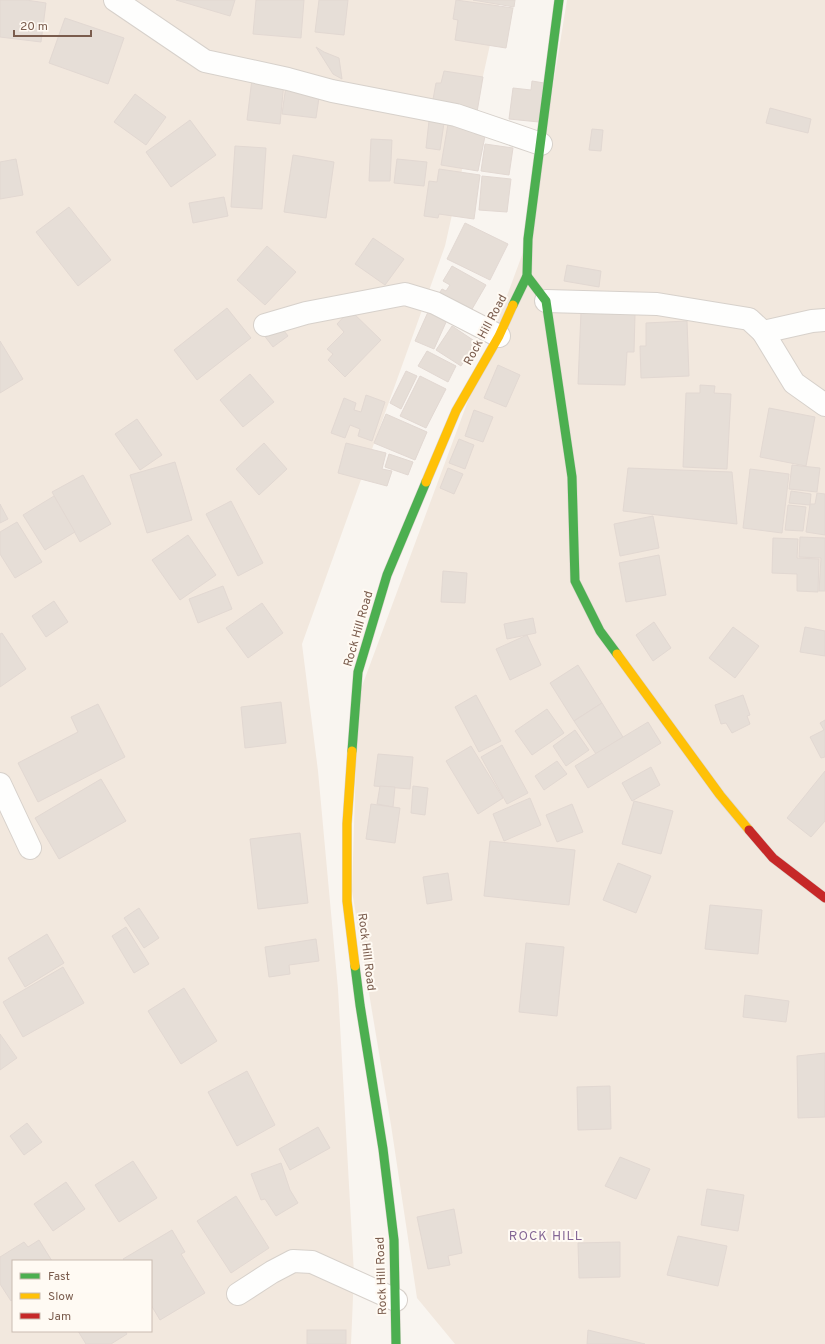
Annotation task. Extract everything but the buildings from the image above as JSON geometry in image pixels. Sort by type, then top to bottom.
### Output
[{"type":"street","points":[[115,0],[205,61],[288,79],[332,91],[456,115],[541,144]]},
{"type":"street","name":"Rock Hill Road","points":[[396,1344],[394,1240],[383,1149],[360,1005],[347,901],[347,824],[358,672],[387,576],[450,424],[499,336],[527,276],[528,240],[559,0]]},
{"type":"street","points":[[527,276],[546,302],[572,477],[575,581],[600,631],[720,795],[773,858],[825,898]]},
{"type":"street","points":[[265,325],[306,314],[405,294],[435,303],[499,336]]},
{"type":"street","points":[[546,302],[657,304],[749,319],[763,332],[794,383],[825,405]]},
{"type":"street","points":[[763,332],[812,321],[825,320]]},
{"type":"street","points":[[0,784],[30,848]]},
{"type":"street","points":[[238,1294],[272,1272],[293,1261],[312,1262],[396,1300]]},
{"type":"shaded area","points":[[0,0],[500,0],[445,246],[302,644],[318,771],[338,989],[354,1274],[351,1344],[0,1344]]},
{"type":"shaded area","points":[[567,0],[825,0],[825,1344],[455,1344],[417,1298],[391,1125],[352,891],[358,697],[528,239]]},
{"type":"traffic: fast","points":[[513,305],[527,276],[528,239],[559,0]]},
{"type":"traffic: fast","points":[[527,276],[546,301],[572,477],[575,581],[600,631],[617,654]]},
{"type":"traffic: fast","points":[[352,751],[358,672],[387,575],[426,482]]},
{"type":"traffic: fast","points":[[355,966],[383,1149],[394,1240],[396,1344]]},
{"type":"traffic: slow","points":[[426,482],[456,411],[499,336],[513,305]]},
{"type":"traffic: slow","points":[[617,654],[720,795],[749,830]]},
{"type":"traffic: slow","points":[[352,751],[347,824],[347,901],[355,966]]},
{"type":"traffic: jam","points":[[749,830],[773,858],[825,898]]},
{"type":"district","name":"ROCK HILL","points":[[546,1237]]}]
